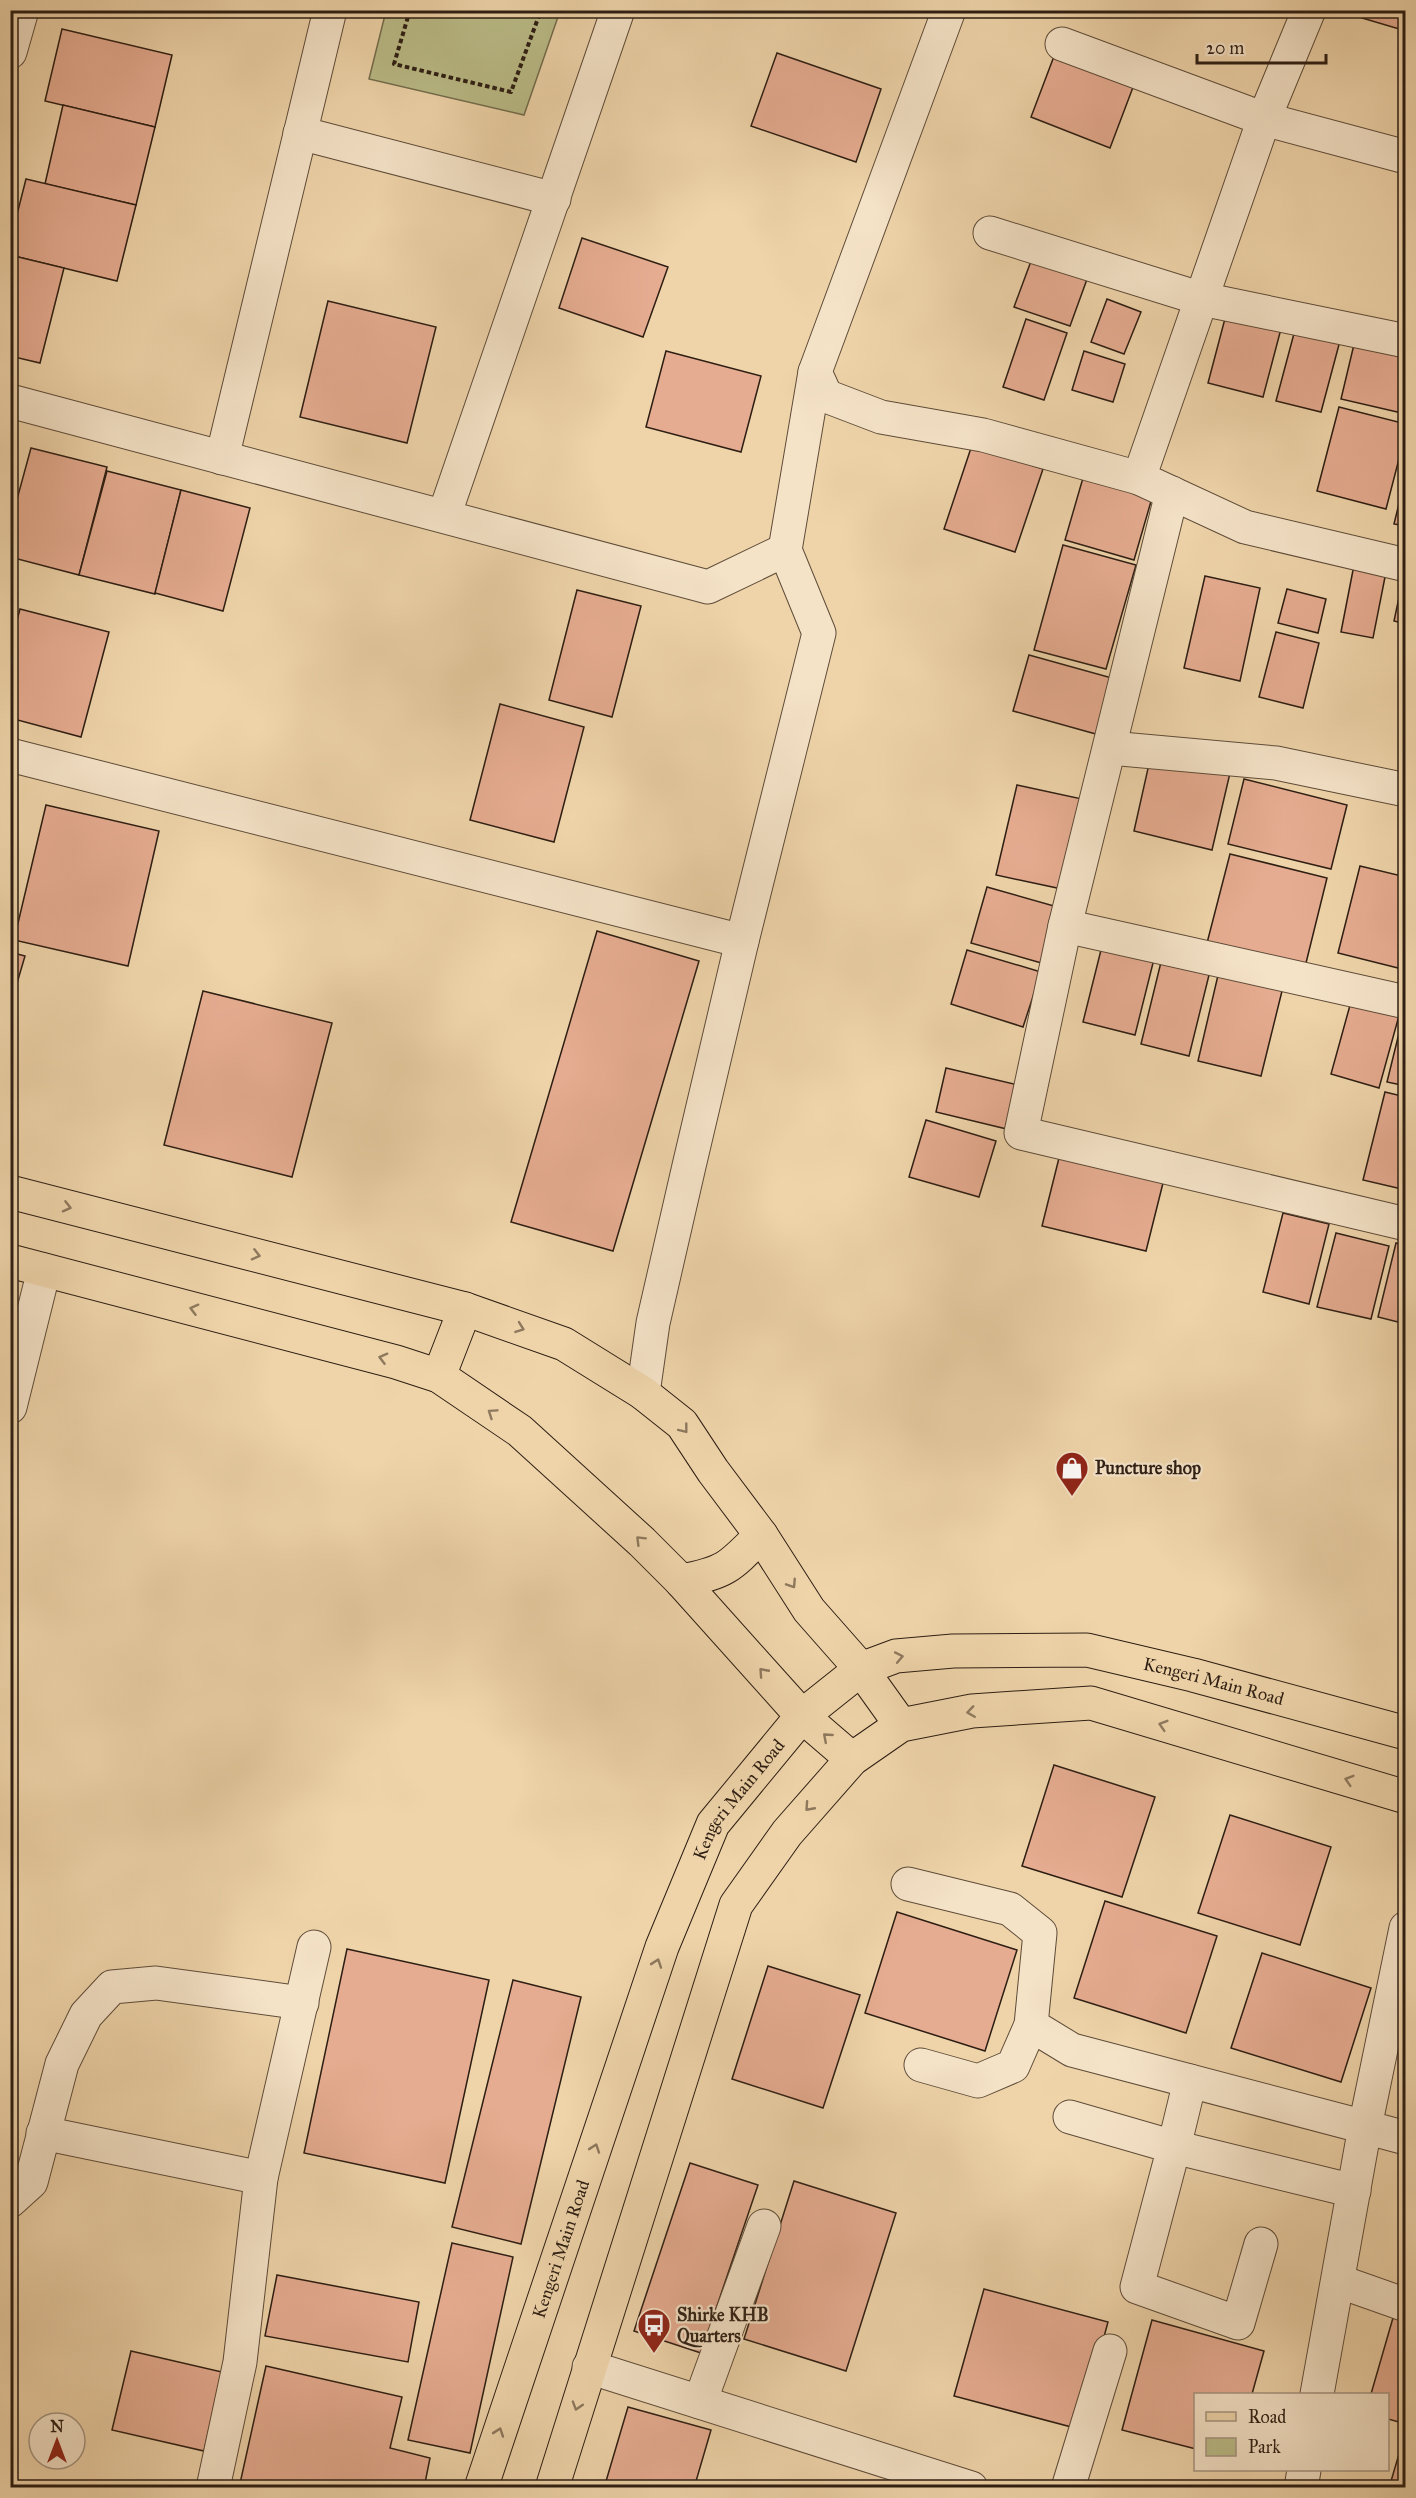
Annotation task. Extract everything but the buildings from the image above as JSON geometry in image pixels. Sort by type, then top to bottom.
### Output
[{"type":"main road","points":[[10,1192],[465,1309],[564,1344],[643,1393],[682,1424],[760,1535],[809,1610],[861,1669],[901,1725]]},
{"type":"main road","points":[[10,1261],[396,1362],[439,1376],[520,1431],[624,1524],[681,1581],[802,1716],[852,1759]]},
{"type":"main road","points":[[439,1376],[465,1309]]},
{"type":"main road","points":[[681,1581],[713,1575],[721,1571],[735,1562],[760,1535]]},
{"type":"main road","name":"Kengeri Main Road","points":[[481,2487],[662,1947],[713,1824],[802,1716],[861,1669],[896,1656],[953,1651],[1087,1650],[1193,1675],[1406,1733]]},
{"type":"main road","points":[[552,2487],[736,1905],[787,1833],[852,1759],[901,1725],[972,1711],[1091,1703],[1406,1797]]},
{"type":"street","points":[[10,52],[22,10]]},
{"type":"street","points":[[222,458],[330,10]]},
{"type":"street","points":[[444,516],[618,10]]},
{"type":"street","points":[[643,1393],[653,1323],[742,941],[819,633],[785,550],[815,372],[949,10]]},
{"type":"street","points":[[1139,478],[1264,119],[1309,10]]},
{"type":"street","points":[[1062,44],[1264,119],[1406,157]]},
{"type":"street","points":[[300,133],[554,199]]},
{"type":"street","points":[[990,233],[1202,299],[1406,341]]},
{"type":"street","points":[[815,372],[826,396],[881,417],[983,435],[1139,478],[1245,527],[1406,565]]},
{"type":"street","points":[[10,401],[708,587],[785,550]]},
{"type":"street","points":[[1172,494],[1065,926],[1021,1133],[1406,1224]]},
{"type":"street","points":[[1110,748],[1276,763],[1406,790]]},
{"type":"street","points":[[10,755],[742,941]]},
{"type":"street","points":[[1065,926],[1406,1002]]},
{"type":"street","points":[[10,1407],[44,1270]]},
{"type":"street","points":[[908,1884],[1010,1909],[1040,1933],[1031,2025],[1012,2066],[978,2081],[921,2065]]},
{"type":"street","points":[[1317,2393],[1365,2127],[1406,1928]]},
{"type":"street","points":[[213,2487],[240,2362],[261,2178],[314,1947]]},
{"type":"street","points":[[10,2201],[31,2182],[62,2064],[86,2015],[112,1987],[156,1983],[302,2003]]},
{"type":"street","points":[[1031,2025],[1072,2050],[1406,2138]]},
{"type":"street","points":[[1190,2081],[1137,2287],[1238,2323],[1261,2244]]},
{"type":"street","points":[[1070,2117],[1174,2147],[1354,2191]]},
{"type":"street","points":[[43,2133],[261,2178]]},
{"type":"street","points":[[700,2402],[764,2226]]},
{"type":"street","points":[[1338,2281],[1406,2305]]},
{"type":"street","points":[[1068,2487],[1110,2351]]},
{"type":"street","points":[[590,2367],[700,2402],[906,2478],[971,2487]]},
{"type":"street","points":[[1301,2487],[1304,2471]]},
{"type":"path","points":[[410,10],[394,64],[511,92],[541,10]]},
{"type":"green space","points":[[386,10],[560,11],[524,115],[369,79]]},
{"type":"place","name":"Puncture shop","points":[[1072,1497]]},
{"type":"place","name":"Shirke KHB Quarters","points":[[654,2354]]}]
